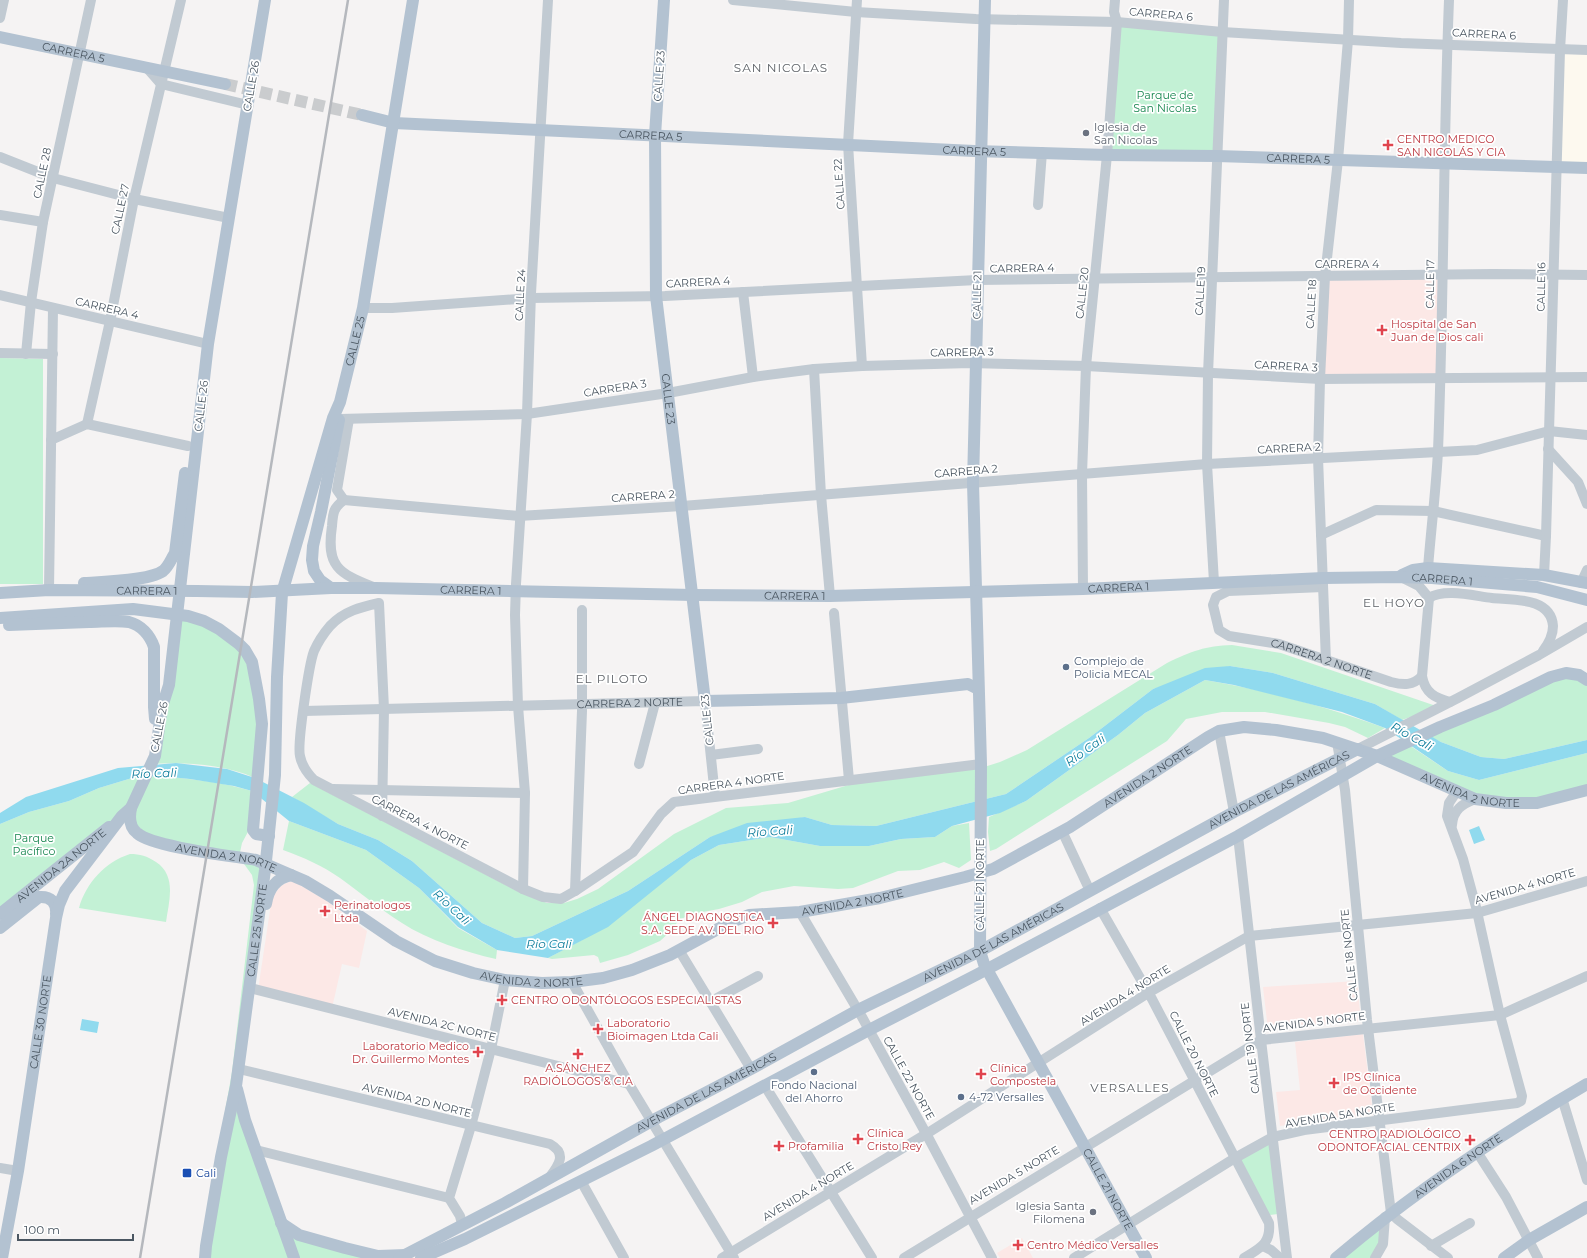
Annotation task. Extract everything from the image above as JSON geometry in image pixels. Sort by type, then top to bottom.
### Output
[{"type":"main road","name":"CALLE 26","points":[[127,812],[140,791],[154,756],[162,707],[169,685],[208,344],[265,0]]},
{"type":"main road","name":"CALLE 25","points":[[277,677],[282,593],[333,418],[340,402],[363,308],[414,0]]},
{"type":"main road","name":"CALLE 23","points":[[664,0],[655,136],[656,296],[705,702]]},
{"type":"main road","name":"CALLE 21","points":[[976,591],[973,483],[980,151],[985,0]]},
{"type":"main road","name":"CARRERA 5","points":[[0,37],[225,84]]},
{"type":"main road","name":"CARRERA 5","points":[[362,115],[394,123],[980,151],[1217,156],[1587,168]]},
{"type":"main road","points":[[49,590],[72,584],[148,577],[159,573],[170,564],[174,552],[188,446],[208,344]]},
{"type":"main road","points":[[331,588],[320,580],[314,571],[312,546],[345,419],[340,402]]},
{"type":"main road","points":[[1430,573],[1544,575],[1584,583]]},
{"type":"main road","name":"CARRERA 1","points":[[0,593],[49,590],[197,590],[252,592],[331,588],[376,588],[693,595],[830,596],[1084,589],[1214,582],[1323,582],[1400,577],[1430,573],[1537,587],[1587,600]]},
{"type":"main road","name":"CALLE 21 NORTE","points":[[976,591],[978,672],[973,686],[981,764],[980,951],[984,964],[1146,1258]]},
{"type":"main road","name":"CARRERA 1","points":[[0,618],[133,609],[164,612],[204,621],[219,629],[245,650],[252,662],[262,724],[252,824],[253,830],[256,834],[269,833]]},
{"type":"main road","points":[[0,626],[107,621],[128,622],[143,630],[151,638],[154,647],[154,707],[158,736]]},
{"type":"main road","name":"AVENIDA DE LAS AMÉRICAS","points":[[421,1258],[454,1244],[581,1181],[765,1086],[1238,836],[1377,756],[1440,727],[1494,705],[1551,677],[1566,673],[1579,675],[1587,680]]},
{"type":"main road","name":"CALLE 25 NORTE","points":[[205,1258],[221,1157],[239,1069],[259,922],[275,775],[277,677]]},
{"type":"main road","name":"CARRERA 2 NORTE","points":[[705,702],[841,698],[973,686]]},
{"type":"main road","name":"AVENIDA 2 NORTE","points":[[127,812],[130,824],[137,834],[146,839],[266,863],[305,881],[330,896],[370,924],[416,952],[435,961],[473,973],[505,980],[542,983],[572,982],[603,978],[632,970],[679,950],[729,923],[749,915],[800,912],[880,898],[992,869],[1062,831],[1219,731],[1244,727],[1276,730],[1323,738],[1377,756],[1475,799],[1506,803],[1537,803],[1587,790]]},
{"type":"main road","name":"AVENIDA DE LAS AMÉRICAS","points":[[402,1256],[505,1203],[652,1121],[858,1010],[980,951],[1234,812],[1358,749]]},
{"type":"main road","name":"AVENIDA 2A NORTE","points":[[0,914],[127,812]]},
{"type":"main road","name":"CALLE 30 NORTE","points":[[2,1258],[18,1171],[59,904],[66,891],[127,812]]},
{"type":"main road","points":[[259,922],[273,886],[283,876],[291,875]]},
{"type":"main road","name":"AVENIDA 2A NORTE","points":[[0,928],[39,897],[46,897],[54,902],[56,906],[56,918]]},
{"type":"main road","name":"AVENIDA 6 NORTE","points":[[1336,1258],[1388,1215],[1477,1152],[1562,1098],[1587,1084]]},
{"type":"main road","name":"CALLE 25 NORTE","points":[[236,1086],[256,1150],[294,1258]]},
{"type":"main road","points":[[1504,1258],[1529,1240],[1587,1207]]},
{"type":"main road","points":[[281,1222],[299,1235],[345,1248],[378,1256],[402,1256]]},
{"type":"main road","points":[[444,1258],[454,1244]]},
{"type":"street","points":[[0,18],[4,0]]},
{"type":"street","name":"CALLE 28","points":[[26,354],[31,302],[43,222],[91,0]]},
{"type":"street","name":"CALLE 27","points":[[87,424],[110,321],[134,199],[181,0]]},
{"type":"street","name":"CALLE 24","points":[[523,889],[525,793],[518,706],[515,615],[519,516],[527,414],[531,298],[548,0]]},
{"type":"street","name":"CARRERA 6","points":[[734,0],[856,12],[984,19],[1117,22],[1222,32],[1348,40],[1587,50]]},
{"type":"street","name":"CALLE 22","points":[[857,0],[848,144],[862,366]]},
{"type":"street","name":"CALLE 20","points":[[1084,589],[1082,474],[1086,366],[1096,279],[1107,154],[1117,22],[1114,12],[1115,0]]},
{"type":"street","name":"CALLE 19","points":[[1214,582],[1207,464],[1208,374],[1224,0]]},
{"type":"street","name":"CALLE 18","points":[[1323,582],[1318,458],[1320,379],[1325,276],[1338,160],[1348,40],[1349,0]]},
{"type":"street","name":"CALLE 17","points":[[1430,573],[1441,379],[1444,163],[1449,0]]},
{"type":"street","name":"CALLE 16","points":[[1544,575],[1551,378],[1556,167],[1563,0]]},
{"type":"street","points":[[147,68],[161,84],[248,104]]},
{"type":"street","points":[[1038,205],[1042,152]]},
{"type":"street","points":[[0,157],[53,178],[134,199],[229,218]]},
{"type":"street","points":[[0,215],[43,222]]},
{"type":"street","name":"CARRERA 4","points":[[363,308],[392,308],[531,298],[656,296],[977,280],[1587,275]]},
{"type":"street","points":[[743,292],[753,377]]},
{"type":"street","name":"CARRERA 4","points":[[0,295],[208,344]]},
{"type":"street","points":[[49,590],[53,308]]},
{"type":"street","points":[[0,353],[53,354]]},
{"type":"street","name":"CARRERA 3","points":[[345,419],[527,414],[668,393],[753,377],[814,369],[862,366],[976,363],[1086,366],[1208,374],[1320,379],[1587,377]]},
{"type":"street","points":[[814,369],[821,495],[830,596]]},
{"type":"street","points":[[345,419],[337,490],[344,500],[337,505],[334,510],[329,542],[331,554],[335,565],[343,573],[354,580],[376,588]]},
{"type":"street","points":[[52,440],[87,424],[188,446]]},
{"type":"street","name":"CARRERA 2","points":[[344,500],[519,516],[682,506],[1207,464],[1477,450],[1549,431],[1587,435]]},
{"type":"street","points":[[1548,449],[1578,482],[1587,504]]},
{"type":"street","points":[[1321,535],[1376,510],[1433,511],[1546,536]]},
{"type":"street","points":[[1584,583],[1587,570]]},
{"type":"street","points":[[1400,577],[1414,582],[1429,598],[1422,676],[1423,683],[1429,693],[1434,697],[1450,702]]},
{"type":"street","points":[[1323,582],[1326,661]]},
{"type":"street","name":"CARRERA 1","points":[[1219,630],[1214,605],[1216,597],[1228,592],[1323,582]]},
{"type":"street","points":[[1429,598],[1444,592],[1525,601],[1540,605],[1550,614],[1553,627],[1548,645],[1539,655]]},
{"type":"street","points":[[382,816],[382,790],[384,709],[379,603],[356,608],[344,615],[331,625],[319,640],[310,665],[304,711],[300,755],[303,766],[314,780],[331,789],[382,790],[525,793]]},
{"type":"street","points":[[575,892],[582,704],[582,610]]},
{"type":"street","points":[[834,613],[849,780]]},
{"type":"street","name":"AVENIDA DE LAS AMÉRICAS","points":[[1358,749],[1539,655],[1587,627]]},
{"type":"street","name":"CARRERA 2 NORTE","points":[[1219,630],[1229,636],[1279,644],[1326,661],[1400,684],[1412,684],[1422,676]]},
{"type":"street","name":"CARRERA 2 NORTE","points":[[304,711],[705,702]]},
{"type":"street","name":"CALLE 23","points":[[705,702],[716,796]]},
{"type":"street","points":[[638,764],[655,703]]},
{"type":"street","points":[[1219,731],[1234,812]]},
{"type":"street","name":"CALLE 18 NORTE","points":[[1337,742],[1380,1120],[1388,1215],[1382,1244],[1375,1258]]},
{"type":"street","points":[[711,755],[758,749]]},
{"type":"street","name":"CARRERA 4 NORTE","points":[[331,789],[523,889],[543,897],[561,899],[575,892],[633,852],[661,814],[674,802],[981,764]]},
{"type":"street","points":[[1456,791],[1449,803],[1447,816],[1463,859],[1500,1015]]},
{"type":"street","points":[[1452,829],[1452,818],[1457,809],[1464,803],[1475,799]]},
{"type":"street","points":[[1062,831],[1090,891]]},
{"type":"street","name":"CALLE 19 NORTE","points":[[1238,836],[1260,1040],[1287,1258]]},
{"type":"street","name":"AVENIDA 4 NORTE","points":[[729,1256],[830,1191],[926,1134],[1148,993],[1249,936],[1477,913],[1586,881]]},
{"type":"street","name":"CALLE 20 NORTE","points":[[1100,908],[1148,993],[1270,1223],[1268,1239],[1263,1246]]},
{"type":"street","name":"CALLE 22 NORTE","points":[[800,912],[858,1010],[992,1258]]},
{"type":"street","points":[[679,950],[751,1069]]},
{"type":"street","points":[[710,1002],[758,976]]},
{"type":"street","name":"AVENIDA 5 NORTE","points":[[904,1258],[970,1216],[1260,1040],[1369,1027],[1500,1015],[1587,976]]},
{"type":"street","points":[[449,1198],[471,1126],[491,1049],[505,980]]},
{"type":"street","points":[[572,982],[629,1084],[664,1139],[729,1256]]},
{"type":"street","name":"AVENIDA 2C NORTE","points":[[250,988],[629,1084]]},
{"type":"street","name":"AVENIDA 5A NORTE","points":[[1074,1258],[1128,1226],[1235,1158],[1273,1137],[1304,1130],[1517,1104],[1521,1101],[1522,1096],[1500,1015]]},
{"type":"street","name":"AVENIDA 2D NORTE","points":[[239,1069],[544,1143],[555,1147],[560,1154],[560,1160],[549,1178]]},
{"type":"street","points":[[765,1086],[872,1258]]},
{"type":"street","points":[[1562,1098],[1587,1180]]},
{"type":"street","points":[[256,1150],[449,1198],[460,1216],[462,1224]]},
{"type":"street","points":[[1477,1152],[1506,1198],[1538,1258]]},
{"type":"street","points":[[0,1168],[18,1171]]},
{"type":"street","points":[[581,1181],[624,1258]]},
{"type":"street","points":[[1265,1213],[1269,1215],[1278,1214],[1280,1210],[1280,1203]]},
{"type":"street","points":[[1388,1215],[1397,1219],[1448,1258]]},
{"type":"street","points":[[1432,1246],[1470,1223]]},
{"type":"street","points":[[1244,1258],[1263,1246],[1271,1250],[1280,1258]]},
{"type":"shaded area","points":[[1560,51],[1587,52],[1587,162],[1557,162]]},
{"type":"shaded area","name":"Hospital de San Juan de Dios cali","points":[[1443,275],[1441,379],[1320,379],[1325,276]]},
{"type":"shaded area","points":[[293,881],[327,901],[367,931],[359,968],[342,964],[332,1008],[258,990],[272,897],[281,886]]},
{"type":"shaded area","points":[[1357,981],[1361,1021],[1268,1030],[1263,987]]},
{"type":"shaded area","name":"IPS Clínica de Occidente","points":[[1363,1034],[1373,1115],[1280,1126],[1276,1092],[1300,1090],[1295,1042]]},
{"type":"shaded area","name":"Centro Médico Versalles","points":[[1022,1238],[1033,1258],[1000,1258],[997,1253]]},
{"type":"green space","name":"Parque de San Nicolas","points":[[1117,22],[1222,32],[1217,156],[1107,155]]},
{"type":"green space","points":[[0,358],[43,359],[43,584],[0,584]]},
{"type":"green space","points":[[178,616],[188,616],[245,650],[259,699],[255,778],[243,773],[204,765],[178,763],[151,764]]},
{"type":"green space","points":[[1232,645],[1281,653],[1439,707],[1402,720],[1375,704],[1273,673],[1230,666],[1153,689],[1089,738],[1006,794],[876,826],[832,825],[805,817],[710,837],[628,891],[532,936],[515,938],[482,923],[412,861],[378,840],[338,824],[292,797],[310,783],[521,893],[547,903],[564,903],[577,899],[598,889],[674,834],[726,808],[788,803],[852,784],[981,768],[1000,762],[1027,750],[1167,663],[1199,650]]},
{"type":"green space","points":[[1551,677],[1587,680],[1587,740],[1504,759],[1481,757],[1441,742],[1425,734]]},
{"type":"green space","points":[[1205,680],[1296,700],[1385,728],[1368,738],[1345,727],[1265,712],[1222,712],[1186,719],[1167,741],[996,849],[990,851],[988,832],[989,817],[1026,801],[1118,735],[1145,713]]},
{"type":"green space","points":[[1406,743],[1448,771],[1479,780],[1587,753],[1587,790],[1537,803],[1475,799],[1377,756]]},
{"type":"green space","name":"Parque Pacífico","points":[[160,776],[218,783],[252,791],[250,828],[242,843],[239,857],[154,842],[130,818],[0,914],[0,824],[29,812],[69,801],[99,788],[132,778]]},
{"type":"green space","points":[[289,821],[366,850],[419,888],[458,928],[497,950],[496,959],[459,949],[423,935],[394,918],[327,870],[283,850]]},
{"type":"green space","points":[[969,823],[971,860],[959,868],[944,862],[920,870],[898,871],[853,888],[838,889],[794,886],[762,892],[742,902],[719,909],[692,914],[679,920],[670,932],[660,941],[628,955],[600,963],[598,957],[594,955],[552,959],[548,958],[582,940],[691,860],[719,845],[770,837],[820,846],[869,846],[901,839],[935,837],[952,826]]},
{"type":"green space","points":[[130,854],[137,854],[153,860],[163,868],[167,874],[170,897],[166,922],[79,908],[86,890],[98,875],[112,862]]},
{"type":"green space","points":[[239,857],[266,863],[236,1086],[281,1223],[299,1235],[399,1258],[205,1258],[210,1196],[232,1072],[254,885],[252,875]]},
{"type":"green space","points":[[1273,1137],[1278,1214],[1269,1215],[1235,1158]]},
{"type":"green space","points":[[1385,1217],[1375,1258],[1336,1258]]},
{"type":"water","name":"Rio Cali","points":[[1230,666],[1273,673],[1375,704],[1441,742],[1481,757],[1504,759],[1587,740],[1587,753],[1479,780],[1448,771],[1385,728],[1342,712],[1234,685],[1205,680],[1145,713],[1118,735],[1026,801],[1000,813],[952,826],[935,837],[901,839],[869,846],[820,846],[770,837],[719,845],[691,860],[608,927],[548,958],[497,950],[458,927],[419,888],[366,850],[289,821],[252,791],[234,786],[160,776],[132,778],[99,788],[69,801],[29,812],[0,824],[0,813],[26,797],[118,768],[176,763],[227,769],[255,778],[304,803],[338,824],[378,840],[412,861],[482,923],[515,938],[532,936],[628,891],[710,837],[747,823],[805,817],[832,825],[876,826],[1006,794],[1089,738],[1153,689],[1205,668]]},
{"type":"water","points":[[1479,826],[1485,840],[1474,844],[1469,830]]},
{"type":"water","points":[[82,1019],[99,1022],[97,1033],[80,1030]]},
{"type":"tunnel","points":[[225,84],[362,115]]},
{"type":"railway","points":[[140,1258],[348,0]]},
{"type":"place","name":"Iglesia de San Nicolas","points":[[1086,133]]},
{"type":"place","name":"CENTRO MEDICO SAN NICOLÁS Y CIA","points":[[1388,145]]},
{"type":"place","name":"Hospital de San Juan de Dios cali","points":[[1382,330]]},
{"type":"place","name":"Complejo de Policia MECAL","points":[[1066,667]]},
{"type":"place","name":"Perinatologos Ltda","points":[[325,911]]},
{"type":"place","name":"ÁNGEL DIAGNOSTICA S.A. SEDE AV. DEL RIO","points":[[773,923]]},
{"type":"place","name":"CENTRO ODONTÓLOGOS ESPECIALISTAS","points":[[502,1000]]},
{"type":"place","name":"Laboratorio Bioimagen Ltda Cali","points":[[598,1029]]},
{"type":"place","name":"Laboratorio Medico Dr. Guillermo Montes","points":[[478,1052]]},
{"type":"place","name":"A.SÁNCHEZ RADIÓLOGOS & CIA","points":[[578,1054]]},
{"type":"place","name":"Fondo Nacional del Ahorro","points":[[814,1072]]},
{"type":"place","name":"Clínica Compostela","points":[[981,1074]]},
{"type":"place","name":"IPS Clínica de Occidente","points":[[1334,1083]]},
{"type":"place","name":"4-72 Versalles","points":[[961,1097]]},
{"type":"place","name":"Clínica Cristo Rey","points":[[858,1139]]},
{"type":"place","name":"CENTRO RADIOLÓGICO ODONTOFACIAL CENTRIX","points":[[1470,1140]]},
{"type":"place","name":"Profamilia","points":[[779,1146]]},
{"type":"place","name":"Cali","points":[[187,1173]]},
{"type":"place","name":"Iglesia Santa Filomena","points":[[1093,1212]]},
{"type":"place","name":"Centro Médico Versalles","points":[[1018,1245]]},
{"type":"district","name":"SAN NICOLAS","points":[[781,67]]},
{"type":"district","name":"EL HOYO","points":[[1394,602]]},
{"type":"district","name":"EL PILOTO","points":[[612,678]]},
{"type":"district","name":"VERSALLES","points":[[1130,1087]]},
{"type":"water label","name":"Río Cali","points":[[1412,736]]},
{"type":"water label","name":"Río Cali","points":[[1085,750]]},
{"type":"water label","name":"Río Cali","points":[[154,773]]},
{"type":"water label","name":"Río Cali","points":[[770,831]]},
{"type":"water label","name":"Río Cali","points":[[452,907]]}]
